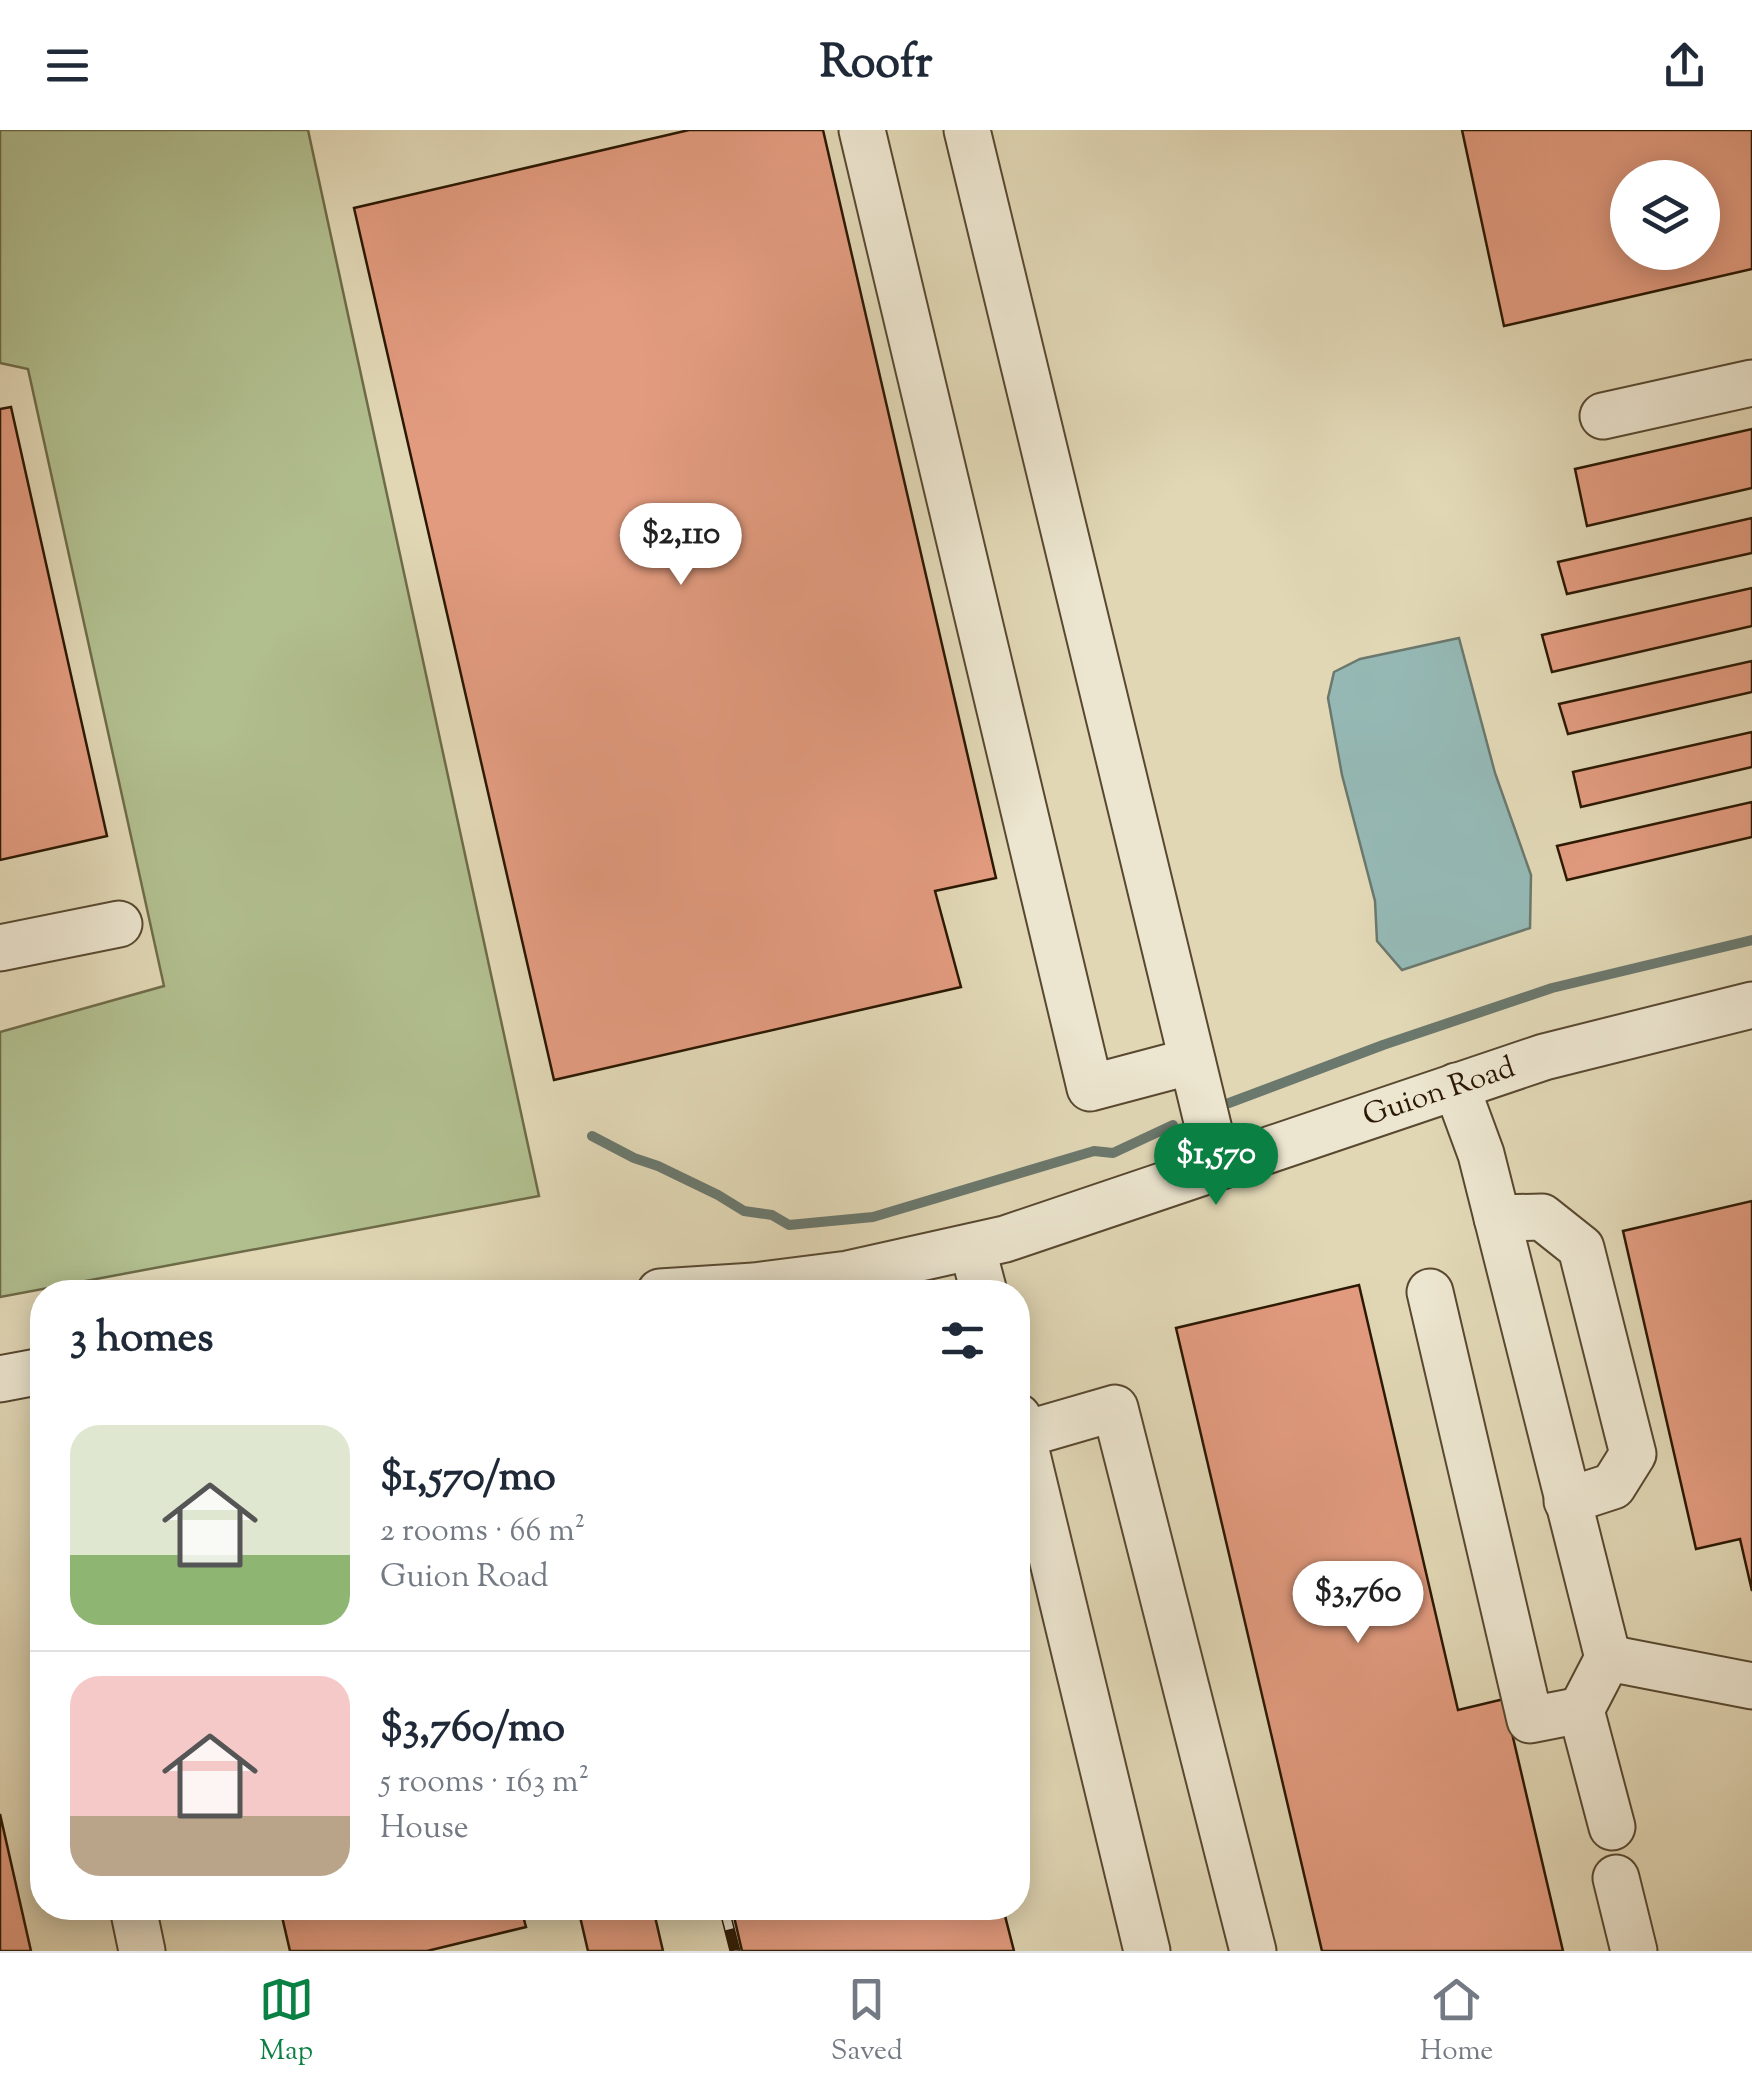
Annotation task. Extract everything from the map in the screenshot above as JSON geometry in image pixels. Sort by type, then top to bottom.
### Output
[{"type":"street","points":[[862,130],[1090,1088],[1192,1061]]},
{"type":"street","points":[[967,130],[1218,1167]]},
{"type":"street","points":[[1602,416],[1752,383]]},
{"type":"street","points":[[0,948],[119,924]]},
{"type":"street","name":"Guion Road","points":[[795,1280],[972,1248],[1064,1221],[1589,1044],[1752,1005]]},
{"type":"street","points":[[1456,1086],[1481,1154],[1608,1658],[1582,1710],[1612,1827]]},
{"type":"street","points":[[1496,1218],[1542,1218],[1582,1248],[1633,1454],[1614,1486],[1567,1501]]},
{"type":"street","points":[[972,1248],[981,1280]]},
{"type":"street","points":[[1430,1292],[1530,1720],[1582,1710]]},
{"type":"street","points":[[0,1379],[30,1374]]},
{"type":"street","points":[[1030,1424],[1115,1408],[1252,1951]]},
{"type":"street","points":[[1030,1468],[1146,1951]]},
{"type":"street","points":[[1608,1658],[1752,1686]]},
{"type":"street","points":[[1616,1878],[1634,1951]]},
{"type":"street","points":[[136,1920],[142,1951]]},
{"type":"green space","points":[[0,130],[308,130],[539,1196],[91,1280],[30,1280],[30,1291],[0,1297],[0,1032],[164,986],[28,369],[0,363]]},
{"type":"water","points":[[1459,638],[1495,773],[1531,875],[1530,928],[1402,970],[1377,941],[1375,901],[1342,775],[1328,698],[1334,672],[1360,659]]},
{"type":"building","points":[[689,130],[823,130],[996,878],[935,891],[961,987],[554,1080],[354,208]]},
{"type":"building","points":[[1462,130],[1752,130],[1752,269],[1504,326]]},
{"type":"building","points":[[11,407],[107,836],[0,860],[0,409]]},
{"type":"building","points":[[1752,429],[1752,488],[1587,526],[1575,469]]},
{"type":"building","points":[[1752,518],[1752,553],[1567,594],[1558,562]]},
{"type":"building","points":[[1752,588],[1752,626],[1552,672],[1542,635]]},
{"type":"building","points":[[1752,661],[1752,692],[1568,734],[1559,704]]},
{"type":"building","points":[[1752,732],[1752,767],[1581,807],[1573,772]]},
{"type":"building","points":[[1752,802],[1752,837],[1567,880],[1557,846]]},
{"type":"building","points":[[1752,1201],[1752,1591],[1740,1539],[1696,1549],[1623,1231]]},
{"type":"building","points":[[1359,1285],[1458,1710],[1504,1699],[1563,1951],[1322,1951],[1176,1328]]},
{"type":"building","points":[[0,1814],[31,1951],[0,1951]]},
{"type":"building","points":[[283,1920],[524,1920],[526,1927],[427,1951],[290,1951]]},
{"type":"building","points":[[581,1920],[656,1920],[663,1951],[588,1951]]},
{"type":"building","points":[[735,1920],[1006,1920],[1014,1951],[742,1951]]},
{"type":"waterway","points":[[1229,1103],[1552,988],[1752,940]]},
{"type":"waterway","points":[[592,1136],[744,1211],[772,1215],[789,1225],[873,1217],[1094,1151],[1113,1153],[1173,1125]]},
{"type":"railway","points":[[727,1920],[735,1951]]}]
